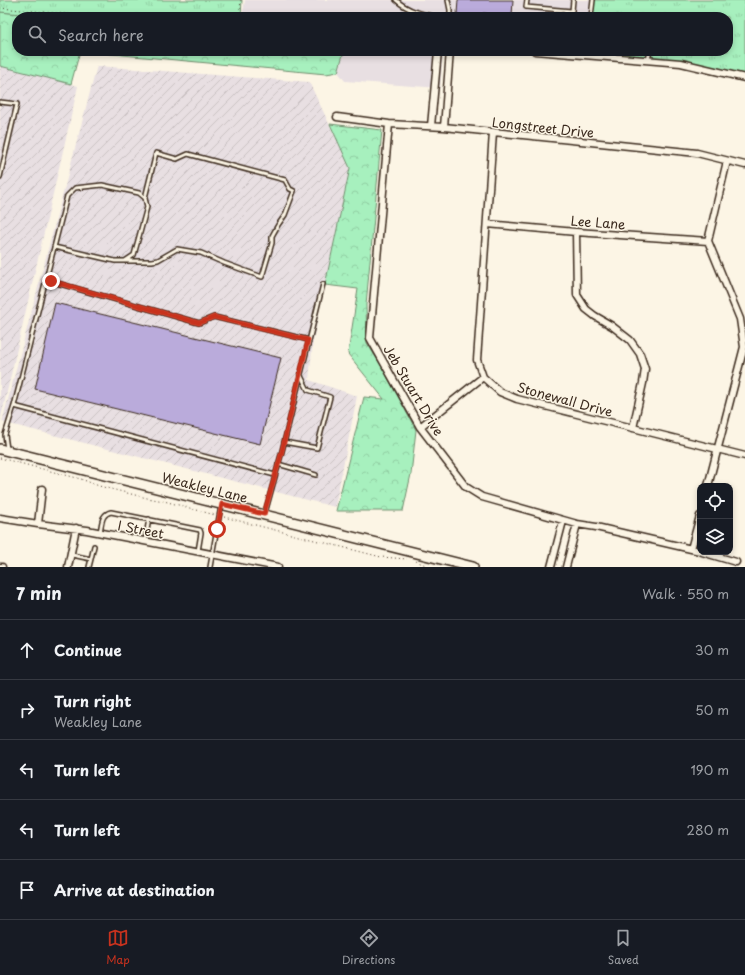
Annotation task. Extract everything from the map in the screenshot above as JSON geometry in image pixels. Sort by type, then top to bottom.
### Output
[{"type":"main road","name":"Weakley Lane","points":[[4,450],[474,567]]},
{"type":"street","points":[[432,126],[438,56]]},
{"type":"street","points":[[444,127],[450,56]]},
{"type":"street","points":[[614,56],[681,63],[745,78]]},
{"type":"street","name":"Longstreet Drive","points":[[337,117],[389,124],[444,127],[697,153],[745,165]]},
{"type":"street","name":"Jeb Stuart Drive","points":[[389,124],[370,338],[420,426],[466,487],[482,497],[577,524],[697,551]]},
{"type":"street","points":[[420,426],[483,377],[477,360],[493,133]]},
{"type":"street","points":[[709,483],[744,347],[740,319],[708,240],[727,161]]},
{"type":"street","name":"Lee Lane","points":[[487,224],[576,232],[708,240]]},
{"type":"street","points":[[576,232],[577,296],[586,309],[630,340],[640,354],[645,369],[633,428]]},
{"type":"street","name":"Stonewall Drive","points":[[483,377],[500,392],[517,399],[745,456]]},
{"type":"street","points":[[38,524],[42,489]]},
{"type":"street","name":"I Street","points":[[0,518],[100,532],[278,567]]},
{"type":"street","points":[[692,549],[699,519]]},
{"type":"street","points":[[551,567],[563,520]]},
{"type":"street","points":[[566,567],[577,524]]},
{"type":"street","points":[[68,567],[72,555],[76,528]]},
{"type":"street","name":"Jeb Stuart Drive","points":[[712,555],[736,562]]},
{"type":"lane","points":[[396,0],[404,7],[418,12]]},
{"type":"lane","points":[[448,0],[450,12]]},
{"type":"lane","points":[[527,0],[526,7],[572,11],[573,0]]},
{"type":"lane","points":[[591,12],[592,0]]},
{"type":"lane","points":[[648,60],[649,56]]},
{"type":"lane","points":[[0,102],[16,104],[1,165],[0,177]]},
{"type":"lane","points":[[54,247],[115,261],[125,261],[152,261],[158,260],[176,249],[201,253],[262,277],[272,243],[272,236],[285,215],[294,191],[290,189],[285,180],[188,154],[177,159],[156,153],[145,198],[147,207],[134,255],[125,261]]},
{"type":"lane","points":[[4,450],[5,435],[14,406],[67,196],[75,188],[102,186],[139,193],[145,198]]},
{"type":"lane","points":[[46,280],[199,323],[214,317],[308,340]]},
{"type":"lane","points":[[264,514],[284,442],[322,284]]},
{"type":"lane","points":[[284,442],[317,448],[330,397],[308,390],[300,374]]},
{"type":"lane","points":[[14,406],[275,475]]},
{"type":"lane","points":[[278,464],[316,475]]},
{"type":"lane","points":[[210,567],[222,504]]},
{"type":"lane","points":[[100,532],[103,516],[106,513],[111,512],[149,519],[200,530],[201,533],[198,551]]},
{"type":"lane","points":[[145,541],[149,519]]},
{"type":"lane","points":[[89,567],[94,546]]},
{"type":"lane","points":[[72,555],[91,558]]},
{"type":"path","points":[[239,12],[241,0]]},
{"type":"path","points":[[0,8],[45,12]]},
{"type":"shaded area","points":[[245,0],[593,0],[592,12],[243,12]]},
{"type":"shaded area","points":[[343,56],[443,56],[440,88],[345,81],[338,72]]},
{"type":"shaded area","points":[[0,66],[78,86],[0,422]]},
{"type":"shaded area","points":[[97,66],[309,82],[350,167],[313,340],[309,380],[357,396],[335,507],[2,422]]},
{"type":"green space","points":[[0,0],[242,0],[241,12],[0,12]]},
{"type":"green space","points":[[593,0],[745,0],[745,79],[681,63],[588,56],[733,56],[733,12],[592,12]]},
{"type":"green space","points":[[0,12],[12,13],[12,56],[79,56],[71,84],[0,66]]},
{"type":"green space","points":[[133,56],[343,56],[338,72],[326,74]]},
{"type":"green space","points":[[330,124],[382,130],[366,305],[367,343],[382,367],[416,430],[411,474],[403,511],[336,511],[364,397],[384,399],[348,354],[358,289],[325,285],[350,168]]},
{"type":"building","points":[[458,0],[513,0],[512,12],[457,12]]},
{"type":"building","points":[[55,303],[281,358],[260,444],[35,389]]},
{"type":"route","points":[[51,281],[199,323],[214,317],[308,340],[281,455],[264,514],[222,504],[217,529]]}]
